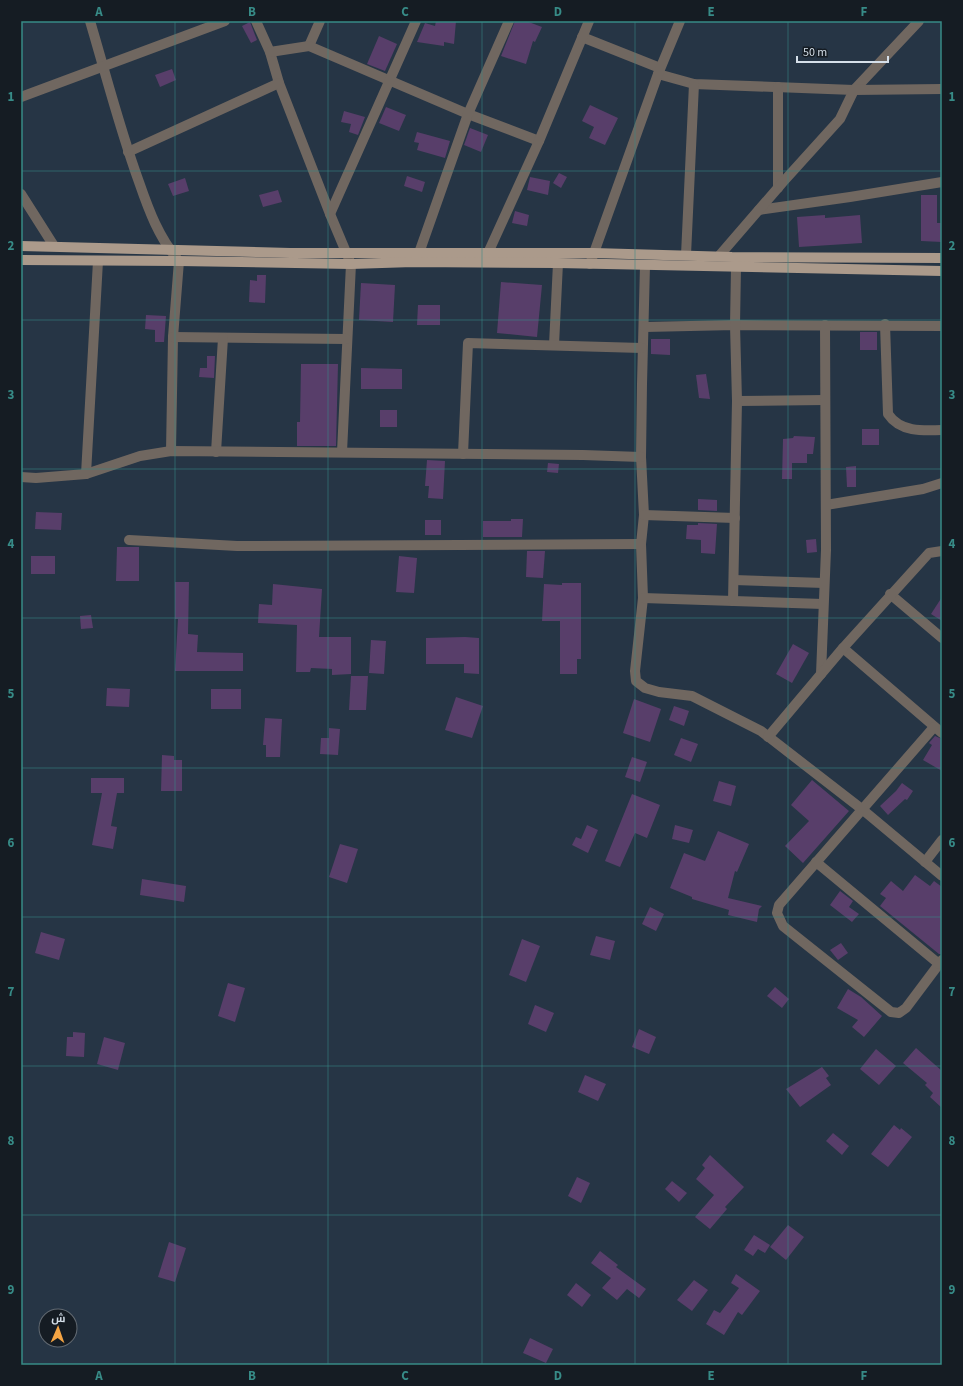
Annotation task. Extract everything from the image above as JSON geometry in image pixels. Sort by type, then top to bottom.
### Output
[{"type":"main road","points":[[21,246],[419,253],[594,253],[719,256],[942,258]]},
{"type":"main road","points":[[21,260],[351,264],[480,262],[942,271]]},
{"type":"street","points":[[90,21],[128,152],[152,219],[168,249],[179,261],[173,337],[170,451]]},
{"type":"street","points":[[21,97],[225,21]]},
{"type":"street","points":[[256,21],[270,52],[279,83],[351,264],[346,339],[342,452]]},
{"type":"street","points":[[309,46],[320,21]]},
{"type":"street","points":[[330,214],[416,21]]},
{"type":"street","points":[[413,262],[419,253],[468,114],[509,21]]},
{"type":"street","points":[[480,262],[488,253],[539,141],[589,21]]},
{"type":"street","points":[[590,264],[659,71],[680,21]]},
{"type":"street","points":[[719,256],[840,119],[854,90],[919,21]]},
{"type":"street","points":[[582,37],[659,71],[694,84],[854,90],[942,89]]},
{"type":"street","points":[[270,52],[309,46],[468,114],[539,141]]},
{"type":"street","points":[[128,152],[279,83]]},
{"type":"street","points":[[686,255],[694,84]]},
{"type":"street","points":[[778,87],[778,188]]},
{"type":"street","points":[[759,210],[850,198],[942,182]]},
{"type":"street","points":[[21,194],[54,246]]},
{"type":"street","points":[[86,474],[98,261]]},
{"type":"street","points":[[554,344],[558,263]]},
{"type":"street","points":[[646,265],[645,327],[642,348],[641,457],[644,515],[642,544],[643,598],[635,671],[636,681],[645,688],[659,692],[692,696],[737,718],[768,737],[863,810],[942,876]]},
{"type":"street","points":[[734,601],[738,401],[735,325],[736,267]]},
{"type":"street","points":[[645,327],[885,324],[942,326]]},
{"type":"street","points":[[885,324],[888,414],[892,421],[900,426],[913,429],[942,430]]},
{"type":"street","points":[[821,674],[826,505],[825,325]]},
{"type":"street","points":[[173,337],[346,339]]},
{"type":"street","points":[[216,452],[223,338]]},
{"type":"street","points":[[463,454],[468,343],[554,344],[642,348]]},
{"type":"street","points":[[738,401],[825,400]]},
{"type":"street","points":[[21,477],[36,478],[86,474],[140,456],[170,451],[641,457]]},
{"type":"street","points":[[826,505],[924,489],[942,483]]},
{"type":"street","points":[[644,515],[735,518]]},
{"type":"street","points":[[129,540],[237,546],[642,544]]},
{"type":"street","points":[[768,737],[890,594],[929,553],[942,551]]},
{"type":"street","points":[[734,580],[824,583]]},
{"type":"street","points":[[890,594],[942,638]]},
{"type":"street","points":[[643,598],[822,604]]},
{"type":"street","points":[[816,862],[940,962],[906,1008],[899,1012],[890,1012],[783,926],[777,913],[779,905],[816,862],[938,730],[843,648]]},
{"type":"street","points":[[925,862],[942,840]]},
{"type":"building","points":[[436,21],[456,21],[454,44],[444,42],[444,46],[417,42],[425,23],[435,26]]},
{"type":"building","points":[[515,21],[526,21],[542,27],[535,42],[533,41],[526,64],[501,56]]},
{"type":"building","points":[[250,22],[257,40],[251,43],[242,26]]},
{"type":"building","points":[[379,36],[397,44],[385,71],[367,64]]},
{"type":"building","points":[[172,69],[176,80],[160,87],[155,75]]},
{"type":"building","points":[[590,105],[618,118],[605,145],[589,138],[594,127],[582,121]]},
{"type":"building","points":[[386,107],[406,115],[399,131],[379,123]]},
{"type":"building","points":[[344,111],[365,117],[358,135],[349,132],[351,124],[341,122]]},
{"type":"building","points":[[470,128],[488,135],[481,152],[464,145]]},
{"type":"building","points":[[417,132],[450,141],[445,158],[417,150],[419,143],[414,142]]},
{"type":"building","points":[[559,173],[567,177],[561,188],[553,183]]},
{"type":"building","points":[[407,176],[425,182],[422,192],[404,186]]},
{"type":"building","points":[[530,177],[550,181],[548,195],[527,190]]},
{"type":"building","points":[[185,178],[189,191],[173,196],[168,184]]},
{"type":"building","points":[[278,190],[282,202],[263,207],[259,195]]},
{"type":"building","points":[[921,195],[937,195],[937,223],[942,223],[942,242],[921,241]]},
{"type":"building","points":[[515,211],[529,215],[527,226],[512,223]]},
{"type":"building","points":[[825,215],[825,218],[860,215],[862,243],[799,247],[797,217]]},
{"type":"building","points":[[257,275],[266,275],[265,303],[249,302],[250,280],[257,281]]},
{"type":"building","points":[[501,282],[542,285],[537,337],[497,333]]},
{"type":"building","points":[[361,283],[395,285],[393,322],[359,320]]},
{"type":"building","points":[[418,305],[440,305],[440,325],[417,325]]},
{"type":"building","points":[[146,315],[166,316],[164,342],[155,342],[155,330],[145,329]]},
{"type":"building","points":[[860,332],[877,332],[877,350],[860,350]]},
{"type":"building","points":[[651,339],[670,339],[670,355],[651,354]]},
{"type":"building","points":[[207,356],[215,356],[214,378],[199,377],[200,368],[207,368]]},
{"type":"building","points":[[301,364],[338,364],[336,446],[297,446],[297,422],[300,422]]},
{"type":"building","points":[[361,368],[402,369],[402,389],[361,389]]},
{"type":"building","points":[[706,374],[710,399],[699,398],[696,375]]},
{"type":"building","points":[[380,410],[397,410],[397,427],[380,427]]},
{"type":"building","points":[[862,429],[879,429],[879,445],[862,445]]},
{"type":"building","points":[[794,436],[815,437],[813,454],[807,454],[807,463],[792,463],[792,479],[782,479],[783,439],[793,438]]},
{"type":"building","points":[[427,460],[445,461],[443,499],[428,498],[429,486],[425,486]]},
{"type":"building","points":[[548,463],[559,464],[558,473],[547,472]]},
{"type":"building","points":[[856,466],[856,487],[847,487],[846,467]]},
{"type":"building","points":[[698,499],[717,500],[717,511],[698,510]]},
{"type":"building","points":[[36,512],[62,513],[61,530],[35,529]]},
{"type":"building","points":[[511,519],[523,519],[522,537],[483,537],[483,521],[511,521]]},
{"type":"building","points":[[425,520],[441,520],[441,535],[425,535]]},
{"type":"building","points":[[698,523],[717,524],[715,554],[701,553],[701,540],[686,539],[687,525],[698,525]]},
{"type":"building","points":[[816,539],[817,552],[807,553],[806,540]]},
{"type":"building","points":[[117,547],[139,547],[139,581],[116,581]]},
{"type":"building","points":[[527,551],[545,551],[543,578],[526,577]]},
{"type":"building","points":[[31,556],[55,556],[55,574],[31,574]]},
{"type":"building","points":[[399,556],[417,558],[414,593],[396,592]]},
{"type":"building","points":[[175,582],[189,582],[188,634],[198,635],[197,652],[243,653],[243,671],[175,671],[178,619],[175,619]]},
{"type":"building","points":[[562,583],[581,583],[581,659],[577,659],[577,674],[560,674],[560,621],[542,621],[544,584],[562,585]]},
{"type":"building","points":[[273,584],[322,589],[319,637],[351,637],[351,674],[332,675],[332,669],[311,668],[310,672],[296,672],[297,625],[258,623],[259,604],[272,605]]},
{"type":"building","points":[[942,597],[942,621],[931,614]]},
{"type":"building","points":[[91,615],[93,628],[81,629],[80,616]]},
{"type":"building","points":[[426,638],[479,638],[479,674],[464,673],[464,664],[426,664]]},
{"type":"building","points":[[371,640],[386,641],[384,674],[369,673]]},
{"type":"building","points":[[793,644],[809,653],[792,683],[776,674]]},
{"type":"building","points":[[351,676],[368,676],[366,710],[349,710]]},
{"type":"building","points":[[107,688],[130,689],[129,707],[106,706]]},
{"type":"building","points":[[211,689],[241,689],[241,709],[211,709]]},
{"type":"building","points":[[456,697],[483,706],[472,738],[445,730]]},
{"type":"building","points":[[634,699],[661,709],[650,742],[623,733]]},
{"type":"building","points":[[674,706],[689,711],[684,726],[669,720]]},
{"type":"building","points":[[265,718],[282,719],[280,757],[266,757],[266,745],[263,745]]},
{"type":"building","points":[[329,728],[340,729],[338,755],[320,754],[321,738],[329,738]]},
{"type":"building","points":[[935,736],[942,739],[942,771],[923,760],[932,745],[929,743]]},
{"type":"building","points":[[681,738],[698,744],[691,762],[674,755]]},
{"type":"building","points":[[162,755],[174,756],[174,760],[182,760],[182,791],[161,791]]},
{"type":"building","points":[[632,757],[647,762],[640,782],[625,777]]},
{"type":"building","points":[[91,778],[124,778],[124,793],[117,793],[111,826],[117,827],[113,849],[92,845],[102,793],[91,793]]},
{"type":"building","points":[[812,780],[849,811],[803,863],[785,846],[809,821],[791,805]]},
{"type":"building","points":[[719,781],[736,786],[731,806],[713,801]]},
{"type":"building","points":[[902,783],[913,791],[907,800],[905,799],[888,815],[880,806]]},
{"type":"building","points":[[632,794],[660,805],[647,838],[635,833],[620,867],[605,861]]},
{"type":"building","points":[[587,825],[598,830],[588,853],[572,845],[576,837],[581,839]]},
{"type":"building","points":[[675,825],[693,830],[689,843],[672,839]]},
{"type":"building","points":[[718,831],[749,844],[737,872],[735,871],[728,898],[762,906],[759,909],[757,922],[728,915],[729,910],[692,899],[692,897],[670,888],[684,853],[705,861]]},
{"type":"building","points":[[340,844],[358,849],[347,883],[329,877]]},
{"type":"building","points":[[915,875],[930,886],[934,881],[942,887],[942,954],[939,954],[880,906],[886,898],[880,894],[891,881],[903,891]]},
{"type":"building","points":[[142,879],[186,886],[184,902],[140,895]]},
{"type":"building","points":[[840,891],[853,901],[849,907],[859,914],[852,922],[830,905]]},
{"type":"building","points":[[650,907],[664,914],[656,931],[642,924]]},
{"type":"building","points":[[41,932],[65,939],[59,960],[35,953]]},
{"type":"building","points":[[596,936],[615,941],[610,960],[590,955]]},
{"type":"building","points":[[522,939],[540,946],[526,982],[509,975]]},
{"type":"building","points":[[841,943],[848,953],[838,960],[830,950]]},
{"type":"building","points":[[228,983],[245,988],[235,1022],[218,1016]]},
{"type":"building","points":[[775,987],[789,999],[782,1008],[767,996]]},
{"type":"building","points":[[848,989],[861,997],[882,1016],[864,1037],[852,1027],[858,1020],[837,1008]]},
{"type":"building","points":[[535,1005],[554,1013],[546,1032],[528,1024]]},
{"type":"building","points":[[639,1029],[656,1037],[649,1054],[632,1047]]},
{"type":"building","points":[[73,1032],[85,1033],[84,1057],[66,1056],[67,1037],[73,1037]]},
{"type":"building","points":[[104,1037],[125,1043],[118,1070],[97,1064]]},
{"type":"building","points":[[916,1048],[942,1071],[942,1108],[930,1097],[933,1093],[925,1085],[927,1083],[903,1063]]},
{"type":"building","points":[[876,1049],[896,1066],[879,1085],[860,1069]]},
{"type":"building","points":[[822,1067],[829,1076],[826,1078],[831,1085],[800,1107],[786,1089]]},
{"type":"building","points":[[585,1075],[606,1084],[598,1101],[578,1092]]},
{"type":"building","points":[[894,1125],[900,1130],[901,1128],[912,1137],[888,1167],[871,1154]]},
{"type":"building","points":[[833,1133],[849,1146],[842,1155],[826,1141]]},
{"type":"building","points":[[710,1155],[744,1187],[725,1207],[727,1209],[710,1229],[695,1217],[714,1195],[696,1179],[705,1168],[702,1165]]},
{"type":"building","points":[[577,1177],[590,1183],[581,1203],[568,1196]]},
{"type":"building","points":[[672,1181],[687,1193],[679,1202],[665,1189]]},
{"type":"building","points":[[788,1225],[804,1237],[786,1260],[770,1247]]},
{"type":"building","points":[[754,1235],[770,1245],[765,1253],[758,1249],[753,1256],[744,1250]]},
{"type":"building","points":[[169,1242],[186,1248],[175,1282],[158,1277]]},
{"type":"building","points":[[600,1251],[618,1265],[616,1267],[646,1289],[639,1298],[627,1289],[617,1300],[602,1288],[611,1278],[591,1263]]},
{"type":"building","points":[[736,1274],[760,1291],[742,1315],[738,1312],[724,1335],[706,1324],[714,1310],[720,1313],[739,1288],[731,1283]]},
{"type":"building","points":[[694,1280],[708,1290],[692,1311],[677,1300]]},
{"type":"building","points":[[576,1283],[591,1295],[582,1307],[567,1295]]},
{"type":"building","points":[[530,1338],[553,1349],[546,1363],[523,1353]]}]
